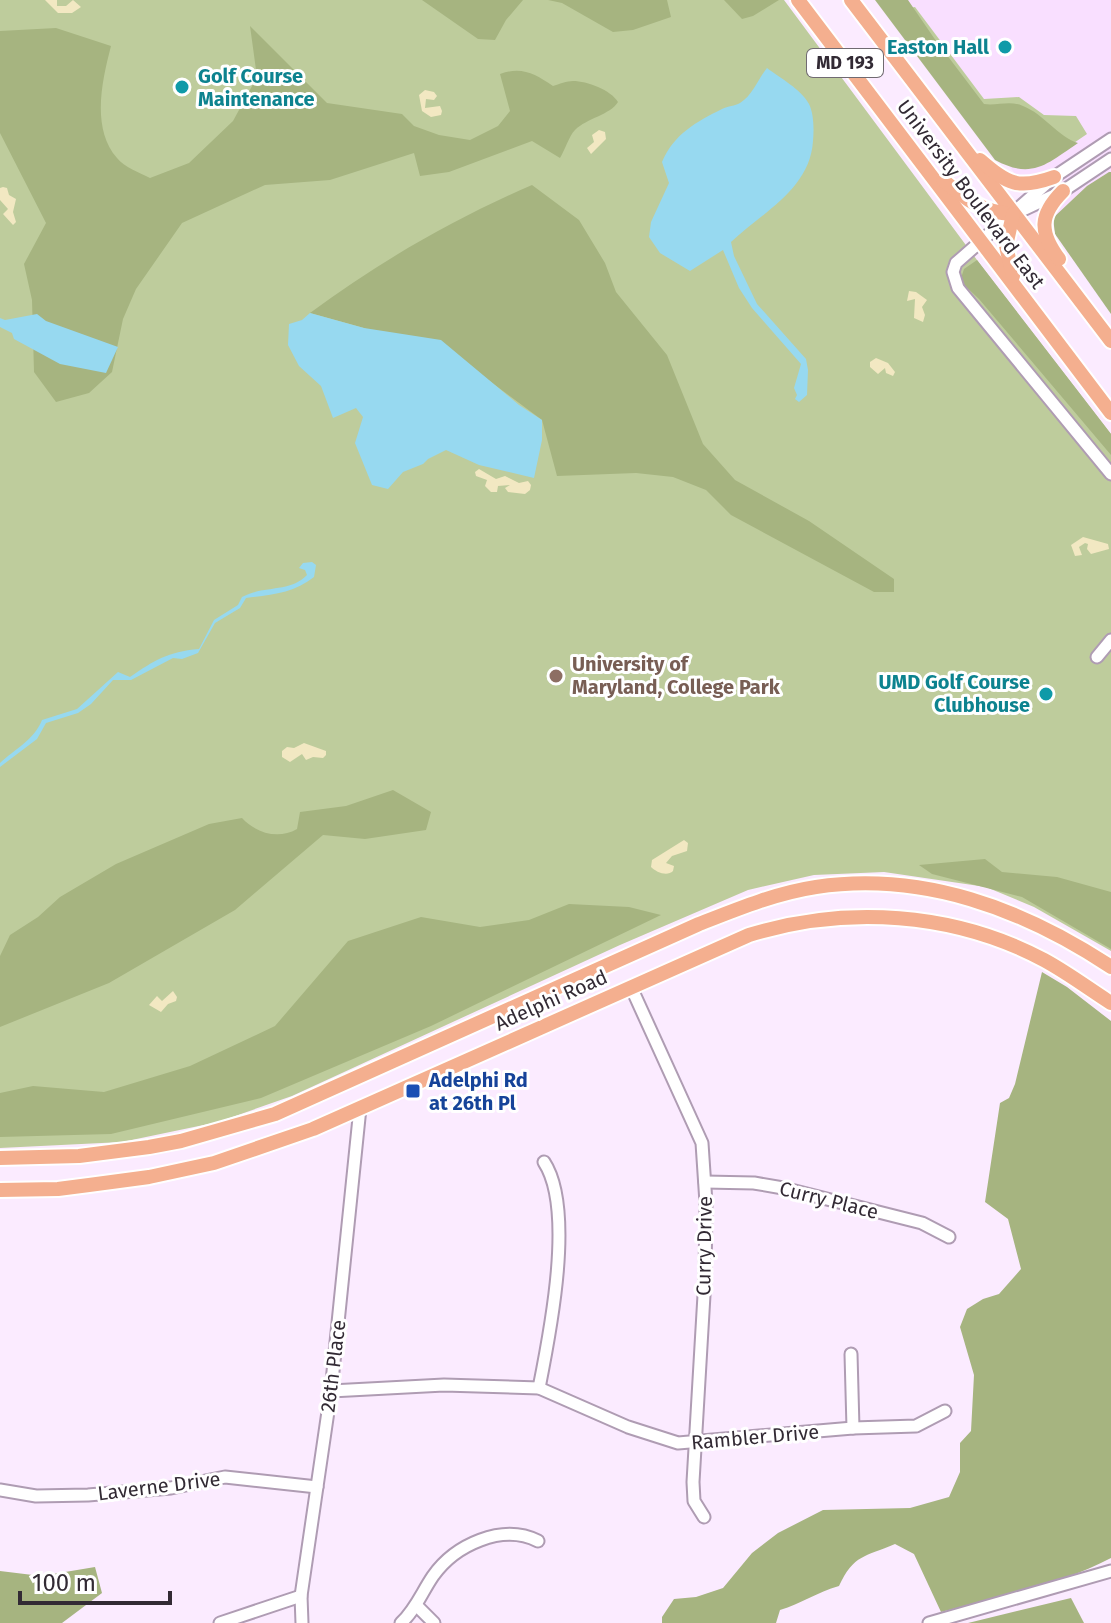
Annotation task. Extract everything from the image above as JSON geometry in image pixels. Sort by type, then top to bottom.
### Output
[{"type":"main road","name":"University Boulevard East","points":[[798,0],[1111,413]]},
{"type":"main road","name":"University Boulevard East","points":[[851,0],[1111,341]]},
{"type":"main road","points":[[957,139],[996,174],[1010,182],[1028,185],[1054,177]]},
{"type":"main road","points":[[915,156],[969,202],[984,210],[1013,214],[1006,251],[1012,275],[1026,299]]},
{"type":"main road","points":[[1063,191],[1047,212],[1048,244],[1094,305],[1100,327]]},
{"type":"main road","name":"Adelphi Road","points":[[0,1158],[79,1156],[149,1147],[275,1114],[699,924],[761,901],[818,887],[897,886],[924,888],[962,897],[1032,921],[1111,967]]},
{"type":"main road","name":"Adelphi Road","points":[[0,1190],[69,1188],[149,1177],[203,1166],[313,1129],[749,935],[798,921],[879,917],[944,924],[1024,951],[1061,970],[1111,1003]]},
{"type":"street","points":[[1111,139],[1054,177],[956,263],[953,272],[958,288],[1111,474]]},
{"type":"street","points":[[1013,214],[1063,191],[1111,159]]},
{"type":"street","points":[[1097,657],[1111,640]]},
{"type":"street","name":"Curry Drive","points":[[631,987],[702,1143],[705,1278],[694,1501],[704,1517]]},
{"type":"street","name":"26th Place","points":[[302,1623],[301,1596],[331,1391],[360,1108]]},
{"type":"street","points":[[539,1388],[552,1322],[557,1262],[558,1210],[551,1173],[544,1162]]},
{"type":"street","name":"Curry Place","points":[[705,1182],[754,1183],[783,1188],[922,1223],[949,1237]]},
{"type":"street","points":[[851,1354],[853,1428]]},
{"type":"street","name":"Rambler Drive","points":[[331,1391],[444,1385],[539,1388],[661,1440],[678,1443],[853,1428],[916,1426],[945,1411]]},
{"type":"street","name":"Laverne Drive","points":[[0,1490],[36,1496],[88,1495],[171,1488],[225,1477],[317,1487]]},
{"type":"street","points":[[401,1623],[417,1606],[440,1568],[460,1551],[476,1542],[510,1533],[538,1541]]},
{"type":"street","points":[[929,1623],[1111,1571]]},
{"type":"street","points":[[220,1623],[301,1596]]},
{"type":"street","points":[[417,1606],[434,1623]]},
{"type":"shaded area","points":[[882,0],[1111,0],[1111,302],[1003,158]]},
{"type":"green space","name":"University of Maryland, College Park","points":[[0,0],[784,0],[1111,434],[1111,951],[1034,907],[986,887],[884,872],[814,875],[748,890],[620,945],[292,1096],[218,1122],[122,1142],[0,1148]]},
{"type":"green space","points":[[422,0],[523,0],[506,20],[495,40],[478,39]]},
{"type":"green space","points":[[548,0],[667,0],[671,17],[633,30],[613,32],[562,3]]},
{"type":"green space","points":[[724,0],[779,0],[742,19]]},
{"type":"green space","points":[[875,0],[908,0],[984,104],[1013,103],[1023,106],[1078,143],[1039,167],[1019,169],[995,160]]},
{"type":"green space","points":[[915,7],[984,99],[1019,97],[1044,115],[1076,116],[1087,134],[1046,162],[1004,157],[890,11]]},
{"type":"green space","points":[[250,26],[327,103],[402,114],[414,126],[439,135],[470,140],[498,126],[510,111],[500,74],[508,72],[528,72],[553,86],[571,81],[585,83],[604,90],[618,102],[575,130],[560,158],[532,141],[449,172],[420,176],[414,153],[330,180],[265,185],[182,223],[136,289],[123,319],[112,372],[89,393],[56,402],[34,372],[32,300],[24,264],[46,223],[0,133],[0,31],[56,28],[111,46],[102,89],[104,133],[120,161],[150,178],[189,163],[233,121],[257,77]]},
{"type":"green space","points":[[1109,172],[1111,314],[1055,234],[1053,218],[1087,186]]},
{"type":"green space","points":[[532,185],[579,220],[605,263],[616,292],[667,355],[703,444],[735,480],[809,521],[894,579],[894,592],[874,592],[731,515],[706,490],[673,477],[636,473],[557,476],[542,420],[483,376],[364,328],[310,313],[417,243]]},
{"type":"green space","points":[[977,260],[1111,434],[1111,455],[979,299],[960,281],[964,269]]},
{"type":"green space","points":[[393,790],[431,812],[426,830],[365,839],[323,835],[235,910],[109,983],[0,1027],[0,956],[10,935],[38,917],[60,897],[116,864],[209,824],[242,818],[261,831],[282,834],[297,829],[300,812],[346,806]]},
{"type":"green space","points":[[985,859],[1002,872],[1057,877],[1111,892],[1111,949],[1022,897],[932,874],[919,865]]},
{"type":"green space","points":[[569,904],[629,907],[661,915],[431,1026],[261,1098],[111,1134],[0,1137],[0,1093],[33,1086],[104,1092],[190,1066],[275,1026],[348,941],[421,917],[480,927],[529,920]]},
{"type":"green space","points":[[1042,972],[1111,1021],[1111,1558],[1049,1583],[941,1612],[914,1554],[895,1544],[855,1562],[839,1586],[780,1610],[776,1623],[662,1623],[662,1617],[674,1599],[696,1597],[723,1588],[752,1553],[778,1533],[823,1510],[910,1508],[949,1497],[960,1472],[960,1443],[971,1431],[974,1375],[960,1327],[967,1309],[999,1294],[1021,1269],[1008,1219],[985,1202],[1000,1103],[1009,1098],[1015,1084]]},
{"type":"green space","points":[[95,1567],[102,1593],[62,1623],[0,1623],[0,1571],[41,1576]]},
{"type":"green space","points":[[1071,1598],[1084,1623],[968,1623]]},
{"type":"sand","points":[[45,0],[57,0],[57,6],[66,6],[73,0],[81,7],[72,13],[58,13]]},
{"type":"sand","points":[[425,90],[437,96],[434,100],[426,99],[425,108],[440,106],[441,115],[431,117],[422,111],[419,95]]},
{"type":"sand","points":[[599,130],[605,132],[606,139],[591,154],[587,148],[594,142],[592,135]]},
{"type":"sand","points":[[3,187],[16,199],[13,212],[16,222],[13,225],[3,214],[8,209],[0,200],[0,188]]},
{"type":"sand","points":[[909,291],[927,300],[922,307],[925,315],[923,322],[914,318],[915,299],[907,301]]},
{"type":"sand","points":[[876,358],[888,363],[895,372],[893,376],[886,373],[885,368],[878,374],[870,367],[870,362]]},
{"type":"sand","points":[[479,469],[496,479],[505,476],[519,483],[528,481],[530,490],[525,494],[508,492],[505,488],[510,485],[498,486],[497,492],[491,492],[485,486],[487,480],[476,476],[475,472]]},
{"type":"sand","points":[[1083,537],[1108,544],[1109,549],[1091,554],[1085,543],[1079,547],[1082,555],[1075,556],[1071,545]]},
{"type":"sand","points":[[304,743],[326,751],[326,755],[306,760],[302,754],[290,762],[282,757],[282,751],[287,747],[294,748]]},
{"type":"sand","points":[[684,840],[688,843],[687,851],[672,856],[666,863],[674,866],[671,873],[665,874],[651,867],[652,860]]},
{"type":"sand","points":[[173,991],[176,1001],[161,1012],[149,1005],[157,996],[162,1001]]},
{"type":"water","points":[[767,68],[796,89],[809,104],[813,127],[810,158],[803,173],[783,198],[731,242],[734,256],[757,304],[806,359],[807,395],[799,402],[795,399],[794,388],[801,364],[752,308],[739,288],[723,250],[690,271],[660,253],[649,237],[651,222],[669,183],[662,162],[667,152],[679,136],[695,124],[745,100]]},
{"type":"water","points":[[310,313],[364,328],[441,340],[519,405],[542,420],[542,440],[534,478],[479,465],[446,450],[403,472],[388,489],[372,485],[355,443],[363,417],[356,408],[333,418],[321,386],[299,366],[288,345],[289,324],[302,320]]},
{"type":"water","points":[[37,314],[46,321],[118,347],[106,373],[60,364],[14,339],[12,333],[0,327],[0,318],[5,320]]},
{"type":"water","points":[[303,563],[316,565],[314,577],[282,592],[246,598],[240,608],[215,623],[198,653],[182,659],[173,658],[131,680],[113,680],[78,713],[46,723],[37,739],[0,767],[0,763],[34,733],[42,720],[77,709],[118,672],[130,677],[162,658],[199,649],[214,620],[238,605],[242,597],[300,581],[307,575],[305,570],[299,568]]},
{"type":"place","name":"Easton Hall","points":[[1005,47]]},
{"type":"place","name":"Golf Course Maintenance","points":[[182,87]]},
{"type":"place","name":"University of Maryland, College Park","points":[[556,676]]},
{"type":"place","name":"UMD Golf Course Clubhouse","points":[[1046,694]]},
{"type":"place","name":"Adelphi Rd at 26th Pl","points":[[413,1091]]}]
